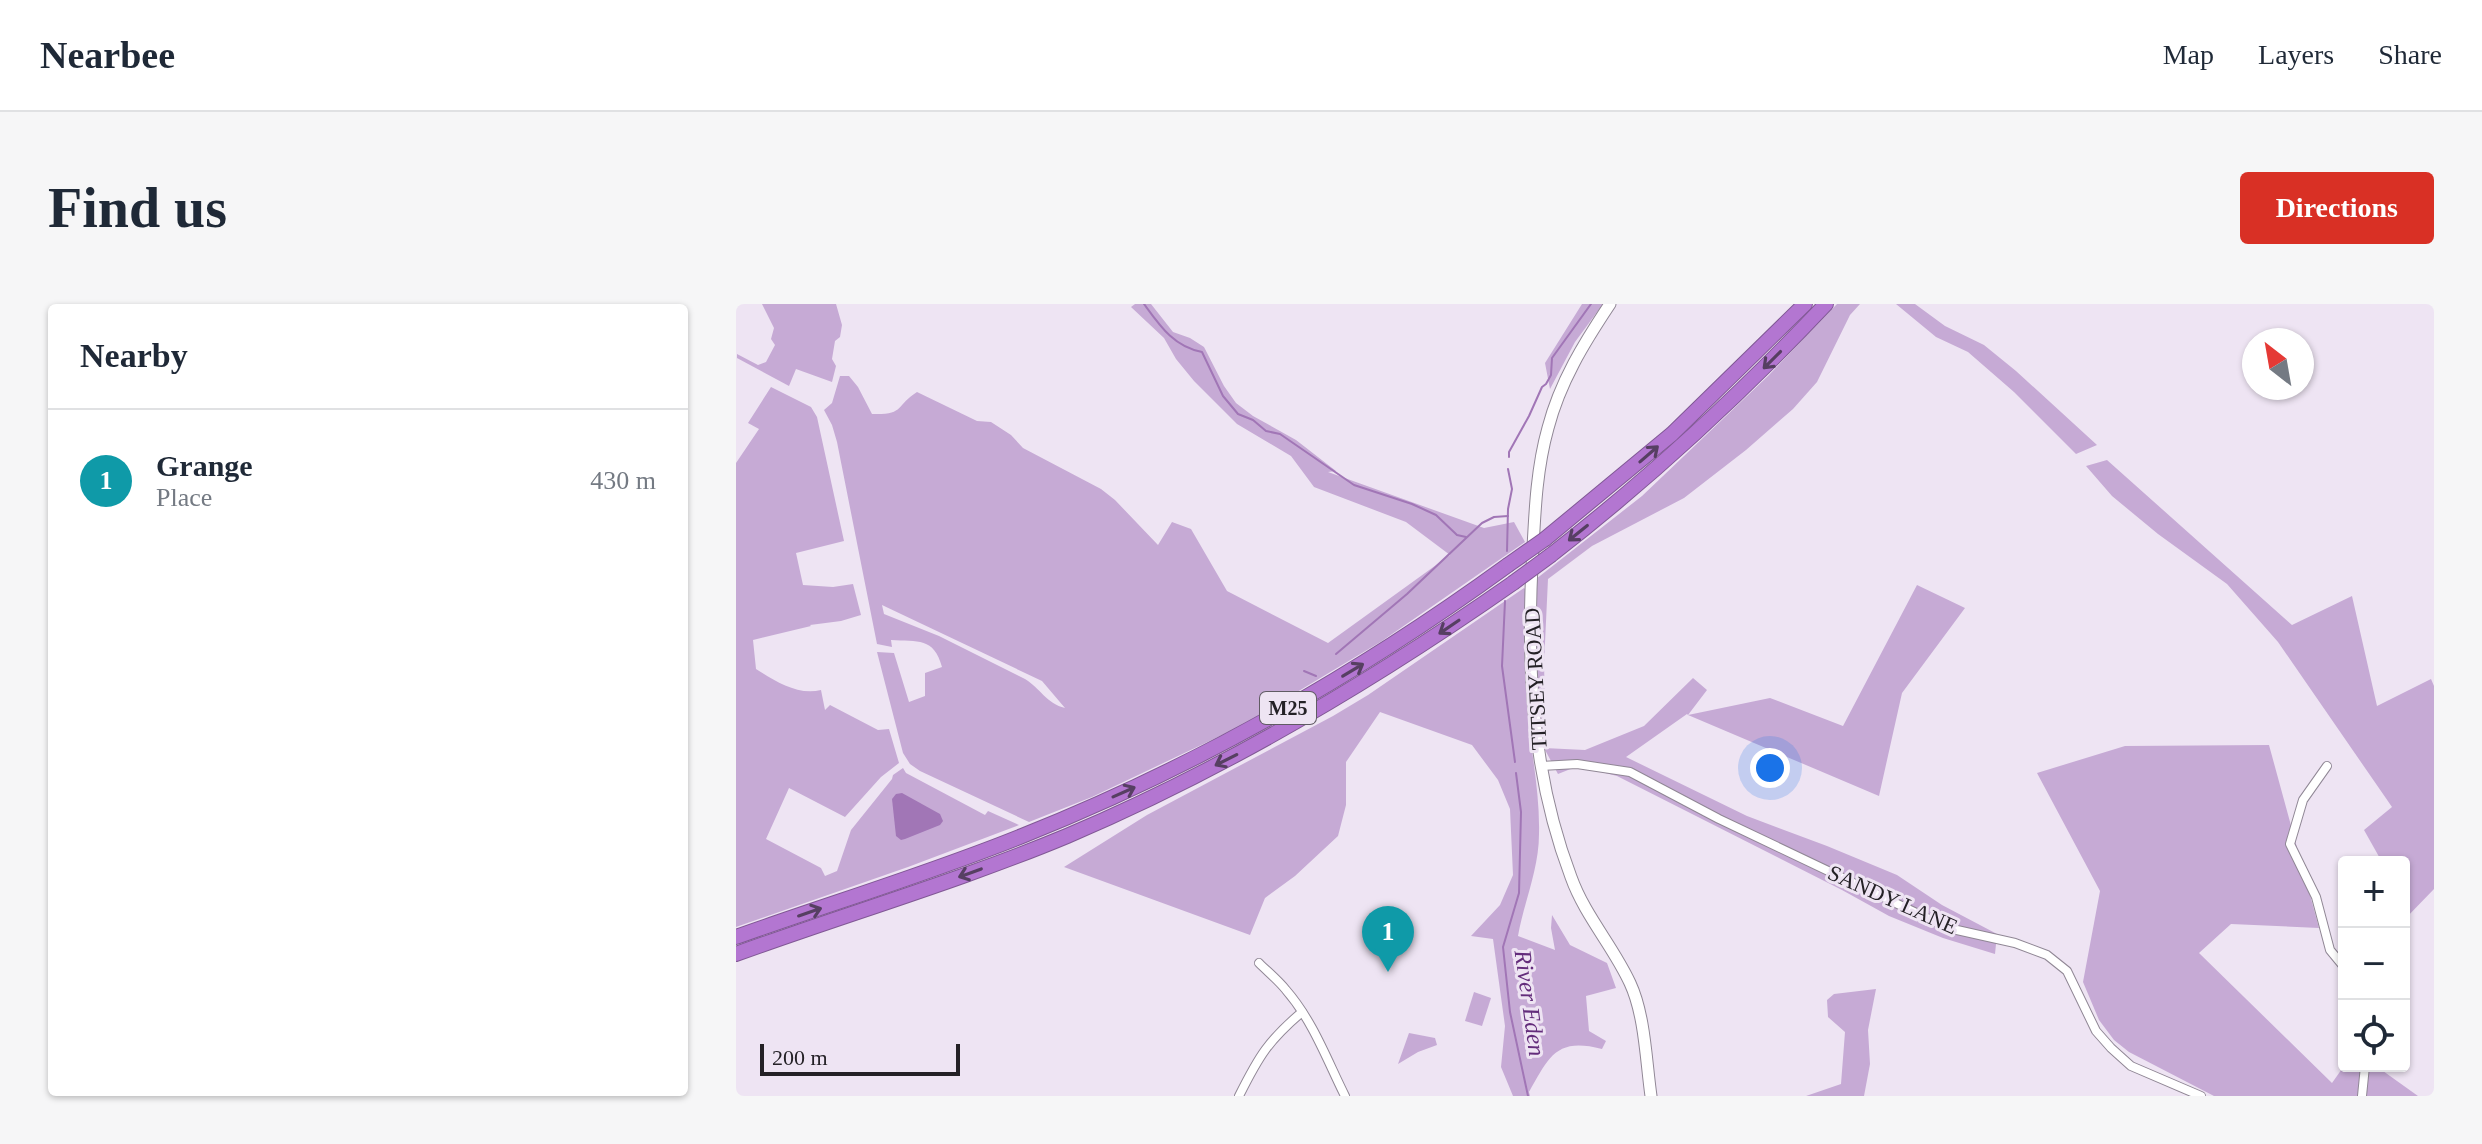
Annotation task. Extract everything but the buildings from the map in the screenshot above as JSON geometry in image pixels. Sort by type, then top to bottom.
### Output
[{"type":"highway","name":"M25","points":[[736,937],[1023,836],[1196,758],[1304,699],[1422,626],[1545,539],[1672,434],[1805,304]]},
{"type":"highway","name":"M25","points":[[736,954],[1043,846],[1183,782],[1290,726],[1403,658],[1551,555],[1703,426],[1826,304]]},
{"type":"main road","name":"TITSEY ROAD","points":[[1610,304],[1583,344],[1560,392],[1548,427],[1538,479],[1529,640],[1533,708],[1541,766],[1561,846],[1582,902],[1614,952],[1637,1000],[1651,1096]]},
{"type":"street","name":"SANDY LANE","points":[[1541,766],[1577,764],[1630,772],[1719,819],[1948,928],[2015,943],[2047,955],[2067,971],[2096,1031],[2111,1048],[2131,1066],[2201,1096]]},
{"type":"street","points":[[2327,766],[2303,800],[2290,844],[2316,897],[2330,950],[2338,960]]},
{"type":"street","points":[[1259,963],[1286,990],[1302,1012],[1345,1096]]},
{"type":"street","points":[[1239,1096],[1262,1050],[1302,1012]]},
{"type":"street","points":[[2362,1096],[2364,1072]]},
{"type":"shaded area","points":[[762,304],[836,304],[842,325],[840,337],[835,341],[832,359],[836,366],[832,382],[796,369],[789,386],[737,358],[737,354],[758,365],[766,362],[775,345],[771,339],[774,328]]},
{"type":"shaded area","points":[[1151,304],[1173,332],[1204,347],[1236,403],[1296,440],[1336,471],[1328,472],[1484,528],[1514,522],[1525,542],[1382,641],[1239,727],[1092,797],[1029,822],[920,771],[910,764],[903,753],[877,652],[894,653],[909,702],[925,696],[925,673],[942,667],[934,650],[924,643],[891,640],[892,647],[877,644],[837,442],[824,410],[832,403],[840,376],[849,376],[872,414],[895,411],[917,392],[977,421],[991,422],[1011,435],[1023,448],[1101,489],[1158,545],[1172,522],[1191,529],[1227,591],[1328,643],[1450,555],[1406,522],[1314,487],[1291,456],[1237,424],[1194,381],[1164,338],[1131,307]],"holes":[[[882,605],[1042,681],[1065,708],[1053,703],[1025,679],[939,636],[884,614]]]},
{"type":"shaded area","points":[[1582,304],[1603,304],[1575,342],[1550,389],[1545,363]]},
{"type":"shaded area","points":[[1837,304],[1860,304],[1850,315],[1817,382],[1793,409],[1684,498],[1592,546],[1548,579],[1544,664],[1546,743],[1541,746],[1535,668],[1536,579],[1642,496],[1768,376]]},
{"type":"shaded area","points":[[1896,304],[1915,304],[1945,326],[1984,345],[2097,445],[2076,454],[2014,392],[1968,352],[1936,337]]},
{"type":"shaded area","points":[[771,387],[811,407],[817,417],[844,541],[796,553],[803,585],[833,587],[853,584],[861,615],[753,640],[756,669],[795,689],[821,690],[825,710],[830,705],[878,730],[889,729],[899,763],[881,777],[845,817],[789,788],[766,839],[821,868],[825,876],[837,871],[851,830],[893,775],[903,768],[906,773],[985,815],[988,811],[1019,825],[736,927],[736,463],[759,429],[748,423]]},
{"type":"shaded area","points":[[2107,460],[2292,625],[2352,596],[2377,706],[2431,679],[2434,686],[2434,889],[2410,914],[2410,856],[2379,856],[2364,830],[2392,807],[2278,642],[2227,584],[2112,496],[2086,466]]},
{"type":"shaded area","points":[[1917,585],[1965,608],[1902,693],[1879,796],[1688,715],[1770,698],[1843,726]]},
{"type":"shaded area","points":[[1524,588],[1526,686],[1539,834],[1534,873],[1518,936],[1555,950],[1552,915],[1570,945],[1607,963],[1616,988],[1586,996],[1589,1031],[1606,1041],[1602,1049],[1574,1046],[1556,1053],[1542,1069],[1529,1092],[1530,1096],[1513,1096],[1501,1067],[1505,1026],[1493,939],[1471,936],[1500,905],[1513,875],[1510,809],[1498,780],[1472,745],[1380,712],[1346,762],[1346,805],[1338,836],[1295,876],[1265,898],[1250,935],[1064,867],[1147,815],[1368,695]]},
{"type":"shaded area","points":[[1693,678],[1707,690],[1688,715],[1626,757],[1747,816],[1897,875],[1942,905],[1997,934],[1995,954],[1943,938],[1889,916],[1617,776],[1578,766],[1558,774],[1544,748],[1585,750],[1644,726]]},
{"type":"shaded area","points":[[2269,745],[2319,928],[2231,924],[2199,953],[2332,1083],[2340,1072],[2384,1072],[2418,1096],[2214,1096],[2129,1052],[2114,1040],[2099,1020],[2083,982],[2100,891],[2037,773],[2125,746]]},
{"type":"shaded area","points":[[902,793],[940,814],[943,821],[940,825],[901,840],[896,836],[892,799]]},
{"type":"shaded area","points":[[1876,989],[1868,1030],[1870,1064],[1864,1096],[1806,1096],[1841,1084],[1845,1032],[1828,1017],[1827,1000],[1834,994]]},
{"type":"shaded area","points":[[1474,992],[1491,998],[1482,1026],[1465,1021]]},
{"type":"shaded area","points":[[1409,1033],[1435,1038],[1437,1045],[1398,1064]]},
{"type":"waterway","points":[[1144,304],[1162,328],[1176,340],[1202,352],[1223,396],[1238,414],[1253,420],[1266,431],[1280,434],[1354,485],[1436,515],[1457,535],[1466,537]]},
{"type":"waterway","name":"River Eden","points":[[1509,457],[1542,387],[1551,375],[1552,358],[1591,304]]},
{"type":"waterway","name":"River Eden","points":[[1507,551],[1512,489],[1508,469]]},
{"type":"waterway","points":[[1336,654],[1407,594],[1482,523],[1494,517],[1508,516]]},
{"type":"waterway","name":"River Eden","points":[[1505,601],[1502,666],[1515,762]]},
{"type":"waterway","points":[[1304,671],[1316,676]]},
{"type":"waterway","name":"River Eden","points":[[1516,773],[1521,812],[1519,893],[1503,947],[1510,1012],[1528,1096]]},
{"type":"place","name":"Grange","points":[[1388,972]]}]
